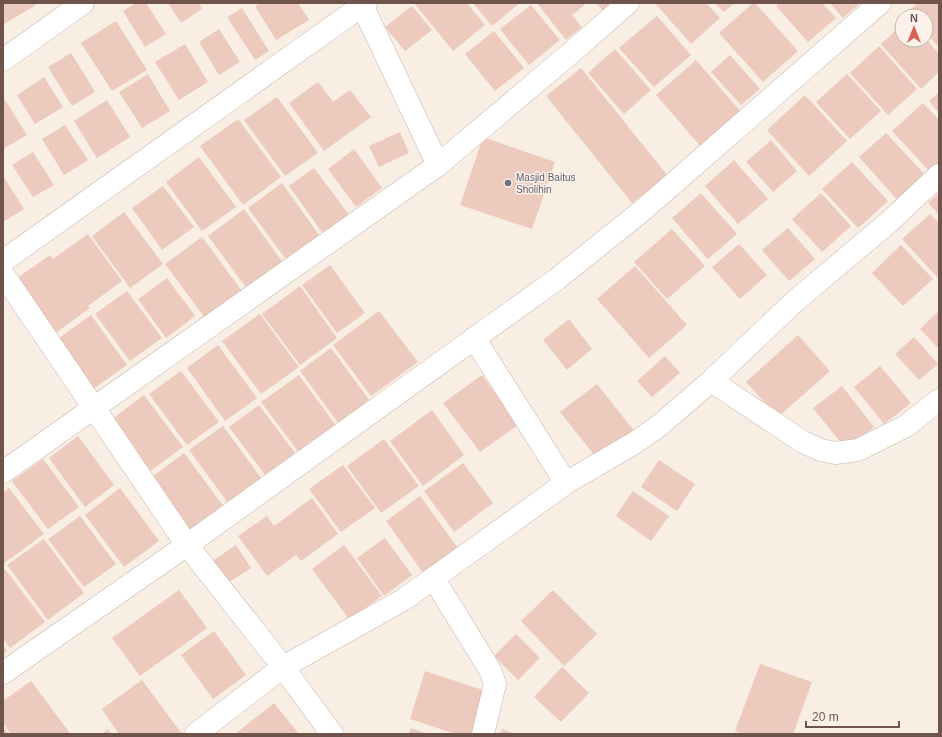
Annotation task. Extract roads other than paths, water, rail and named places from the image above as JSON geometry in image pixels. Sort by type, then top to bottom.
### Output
[{"type":"street","points":[[3,60],[83,3]]},
{"type":"street","points":[[3,472],[438,165],[628,3]]},
{"type":"street","points":[[3,673],[187,545],[557,279],[643,210],[880,3]]},
{"type":"street","points":[[3,261],[363,4],[438,165]]},
{"type":"street","points":[[196,734],[283,667],[403,600],[566,483],[636,442],[660,425],[711,382],[794,302],[889,222],[939,175]]},
{"type":"street","points":[[3,274],[187,545],[283,667],[332,734]]},
{"type":"street","points":[[474,338],[566,483]]},
{"type":"street","points":[[711,382],[803,442],[820,450],[835,453],[858,450],[906,426],[939,400]]},
{"type":"street","points":[[434,579],[490,670],[495,684],[483,734]]},
{"type":"place","name":"Masjid Baitus Sholihin","points":[[508,183]]}]
